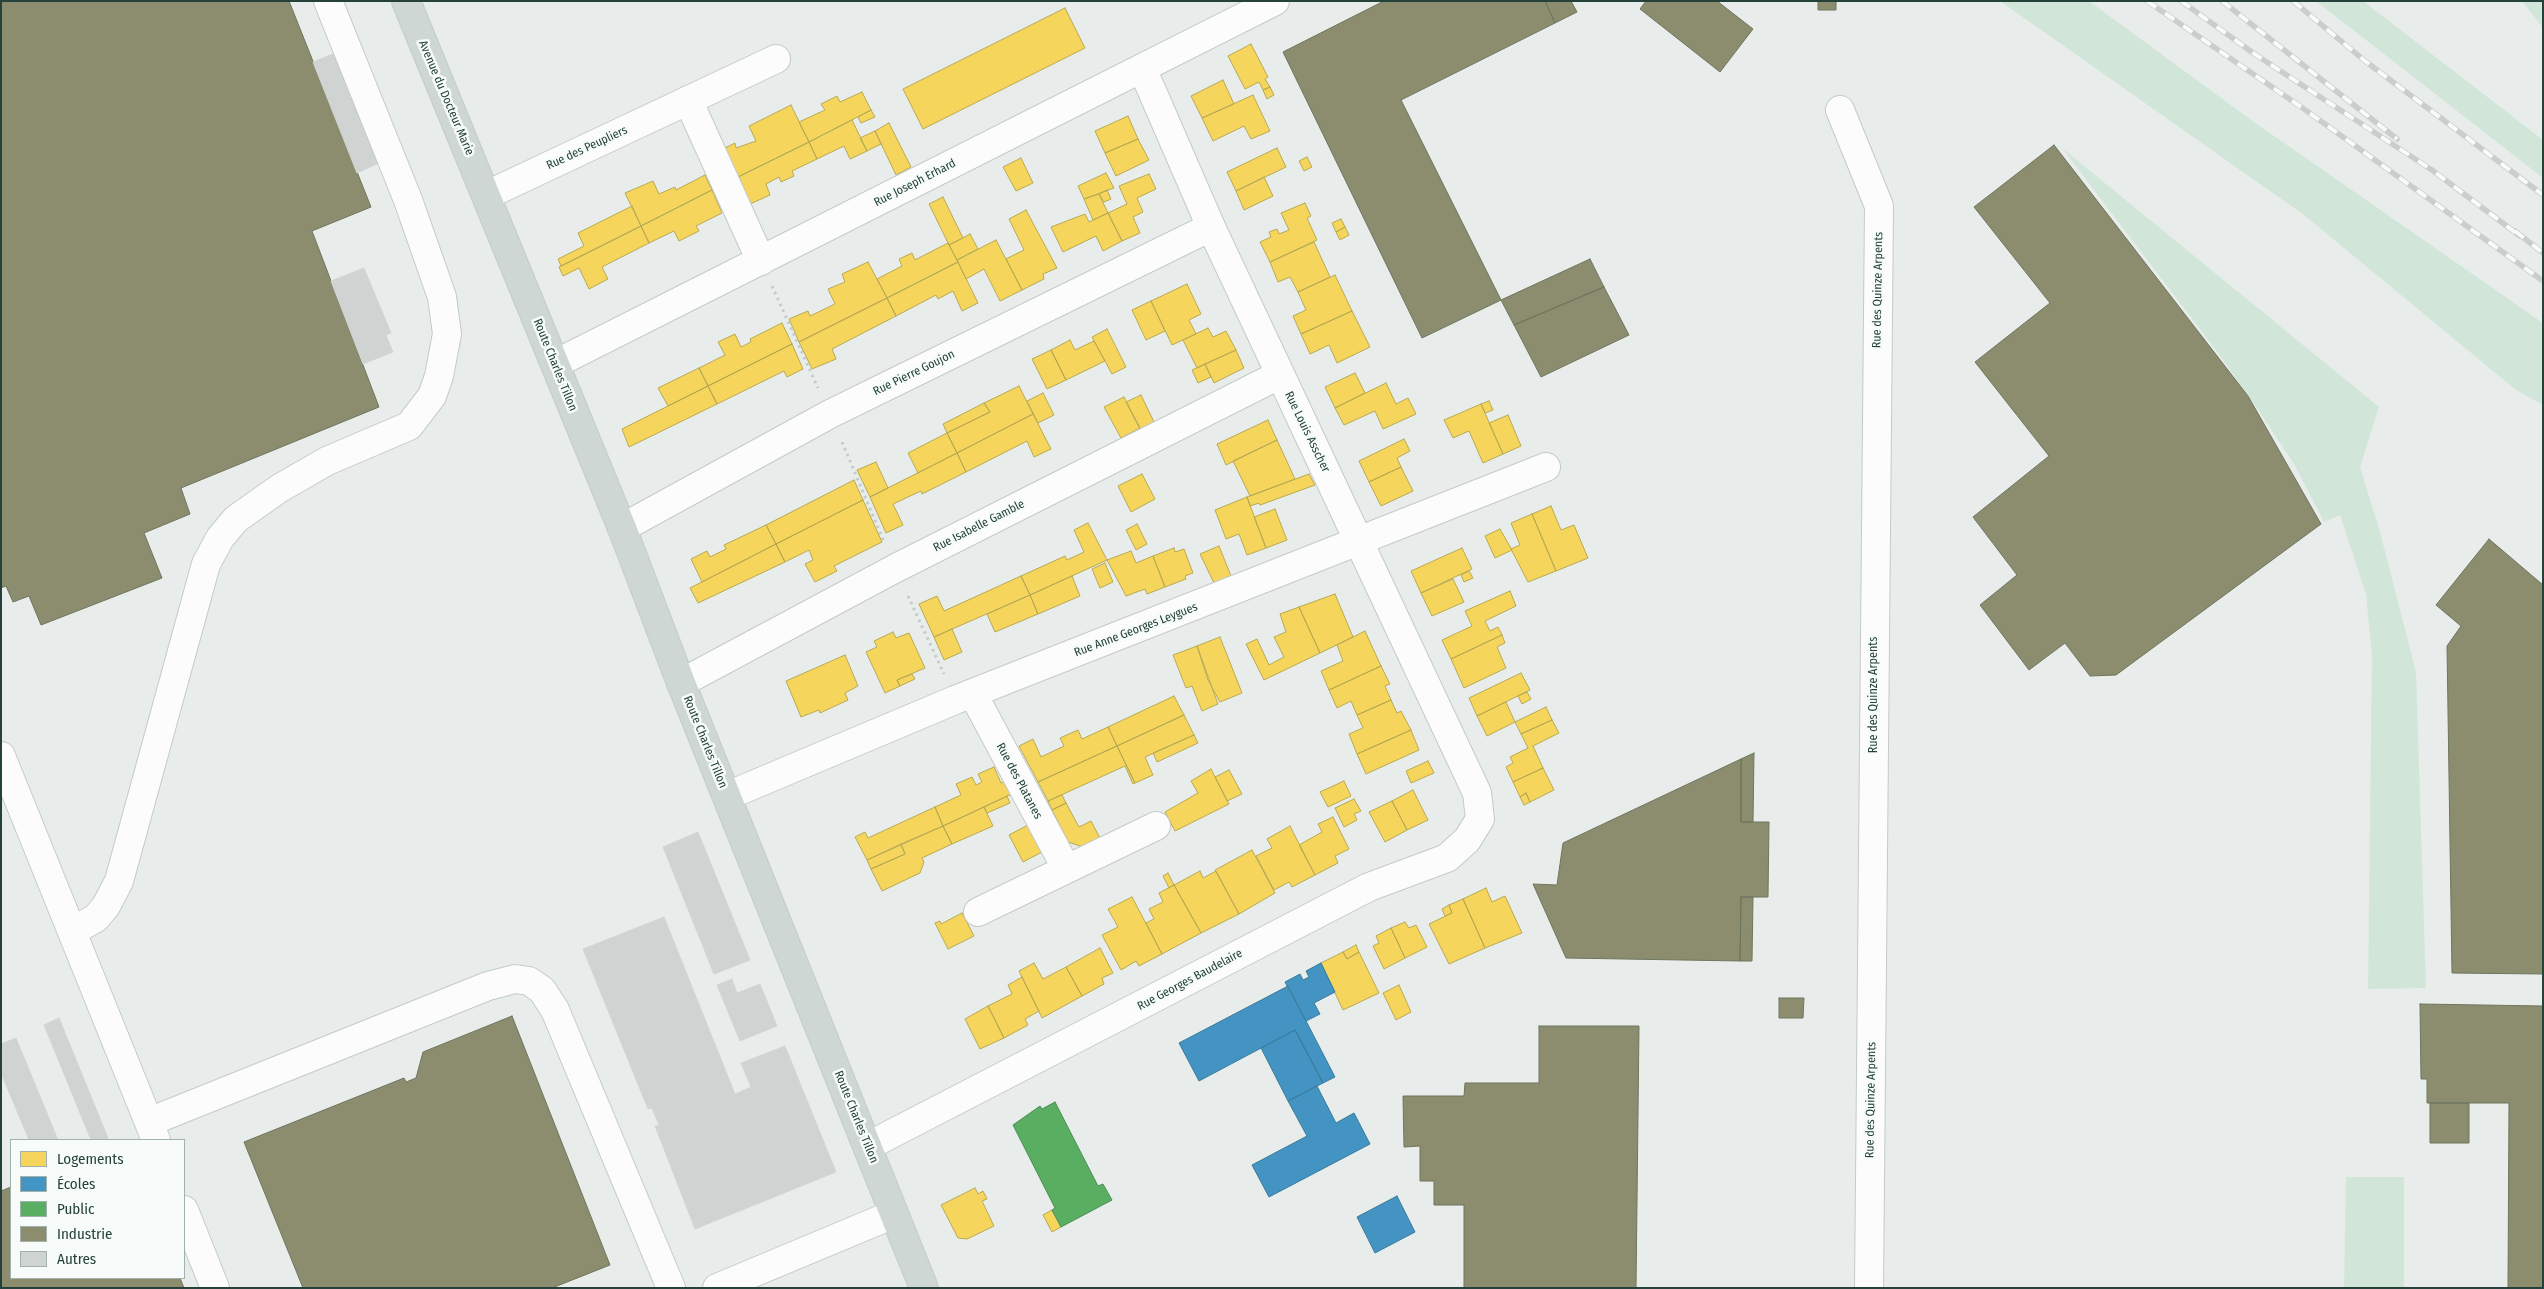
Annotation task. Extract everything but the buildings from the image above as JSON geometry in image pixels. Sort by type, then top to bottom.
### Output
[{"type":"main road","name":"Avenue du Docteur Marie","points":[[406,1],[487,195]]},
{"type":"main road","name":"Route Charles Tillon","points":[[487,195],[622,528],[681,683],[924,1288]]},
{"type":"street","points":[[73,930],[96,918],[106,906],[119,881],[206,564],[220,538],[236,520],[280,488],[327,462],[409,426],[432,396],[441,368],[447,334],[447,319],[437,280],[328,1]]},
{"type":"street","name":"Rue Joseph Erhard","points":[[555,364],[1275,1]]},
{"type":"street","name":"Rue des Peupliers","points":[[487,195],[776,59]]},
{"type":"street","name":"Rue Louis Asscher","points":[[1142,68],[1211,227],[1279,375],[1360,542],[1477,793]]},
{"type":"street","points":[[688,100],[761,261]]},
{"type":"street","name":"Rue des Quinze Arpents","points":[[1840,110],[1879,206],[1869,1288]]},
{"type":"street","name":"Rue Pierre Goujon","points":[[622,528],[830,414],[1211,227]]},
{"type":"street","name":"Rue Isabelle Gamble","points":[[681,683],[896,568],[1279,375]]},
{"type":"street","name":"Rue Anne Georges Leygues","points":[[727,796],[964,697],[1546,467]]},
{"type":"street","name":"Rue des Platanes","points":[[964,697],[1066,868]]},
{"type":"street","points":[[1,756],[153,1131],[488,986],[515,979],[529,981],[542,990],[555,1010],[671,1288]]},
{"type":"street","name":"Rue Georges Baudelaire","points":[[868,1146],[1369,887],[1448,858],[1467,840],[1480,820],[1477,793]]},
{"type":"street","points":[[978,912],[1156,826]]},
{"type":"street","points":[[185,1213],[215,1288]]},
{"type":"street","points":[[717,1288],[894,1214]]},
{"type":"path","points":[[761,261],[830,414],[896,568],[964,697]]},
{"type":"green space","points":[[2000,1],[2089,1],[2254,122],[2543,323],[2543,405],[2516,390],[2304,215]]},
{"type":"green space","points":[[2316,1],[2363,1],[2543,140],[2543,178]]},
{"type":"green space","points":[[2522,1],[2543,1],[2543,28]]},
{"type":"green space","points":[[2062,148],[2379,407],[2360,467],[2380,532],[2416,672],[2426,988],[2368,989],[2372,655],[2366,594],[2340,515],[2324,522],[2294,464],[2255,405],[2215,349]]},
{"type":"green space","points":[[2346,1177],[2404,1177],[2404,1288],[2344,1288]]},
{"type":"railway","points":[[2147,1],[2304,109],[2543,281]]},
{"type":"railway","points":[[2181,1],[2256,55],[2432,170],[2520,236]]},
{"type":"railway","points":[[2222,1],[2397,139]]},
{"type":"railway","points":[[2293,1],[2365,61],[2543,195]]},
{"type":"railway","points":[[2515,231],[2543,253]]}]
